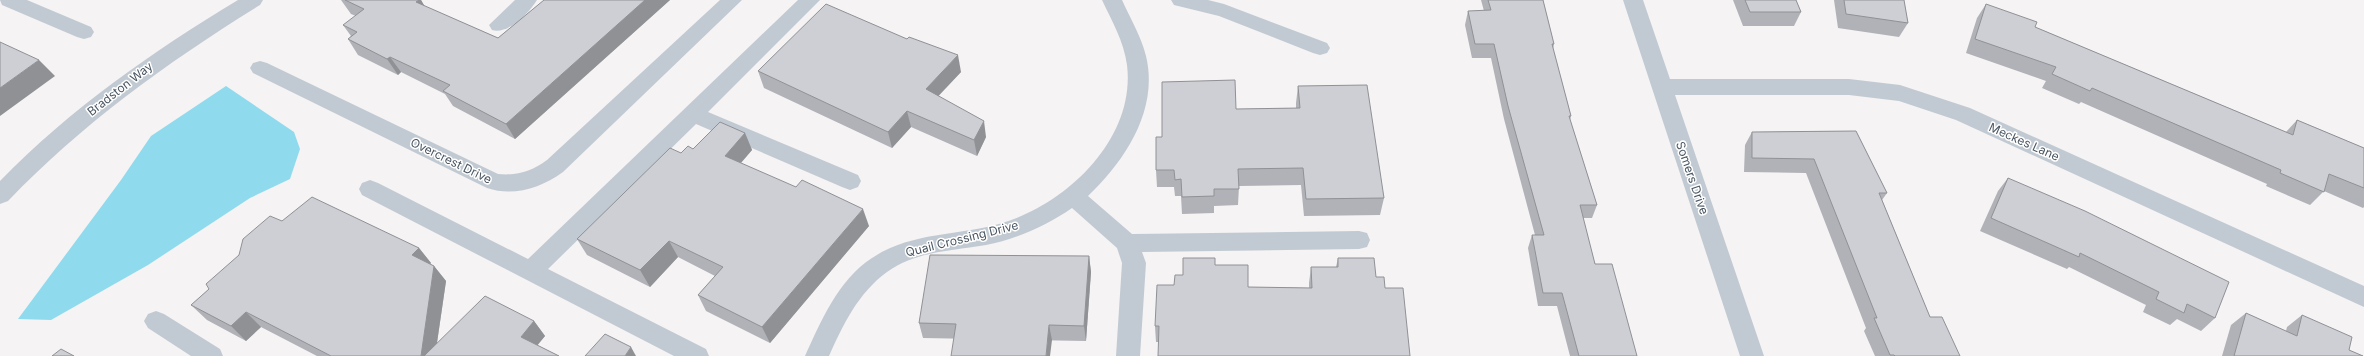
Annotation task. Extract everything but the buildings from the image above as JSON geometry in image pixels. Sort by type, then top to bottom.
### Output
[{"type":"street","points":[[9,0],[84,32]]},
{"type":"street","name":"Bradston Way","points":[[0,195],[8,176],[133,77],[253,0]]},
{"type":"street","points":[[499,25],[527,0]]},
{"type":"street","name":"Overcrest Drive","points":[[260,68],[495,182],[517,183],[532,179],[555,166],[732,0]]},
{"type":"street","points":[[531,271],[810,0]]},
{"type":"street","name":"Quail Crossing Drive","points":[[817,356],[839,308],[862,279],[880,264],[912,250],[990,235],[1021,225],[1046,214],[1073,196],[1117,149],[1126,134],[1136,105],[1138,73],[1134,52],[1112,0]]},
{"type":"street","points":[[1181,0],[1224,11],[1320,48]]},
{"type":"street","name":"Somers Drive","points":[[1633,0],[1752,356]]},
{"type":"street","name":"Meckes Lane","points":[[1661,87],[1849,86],[1882,90],[1915,97],[1963,114],[2364,297]]},
{"type":"street","points":[[693,114],[850,181]]},
{"type":"street","points":[[370,189],[697,356]]},
{"type":"street","points":[[1073,196],[1127,243],[1134,263],[1128,356]]},
{"type":"street","points":[[1127,243],[1359,240]]},
{"type":"street","points":[[156,321],[211,356]]},
{"type":"water","points":[[226,86],[294,132],[300,149],[290,179],[250,198],[148,265],[51,320],[18,319],[121,180],[151,136]]}]
